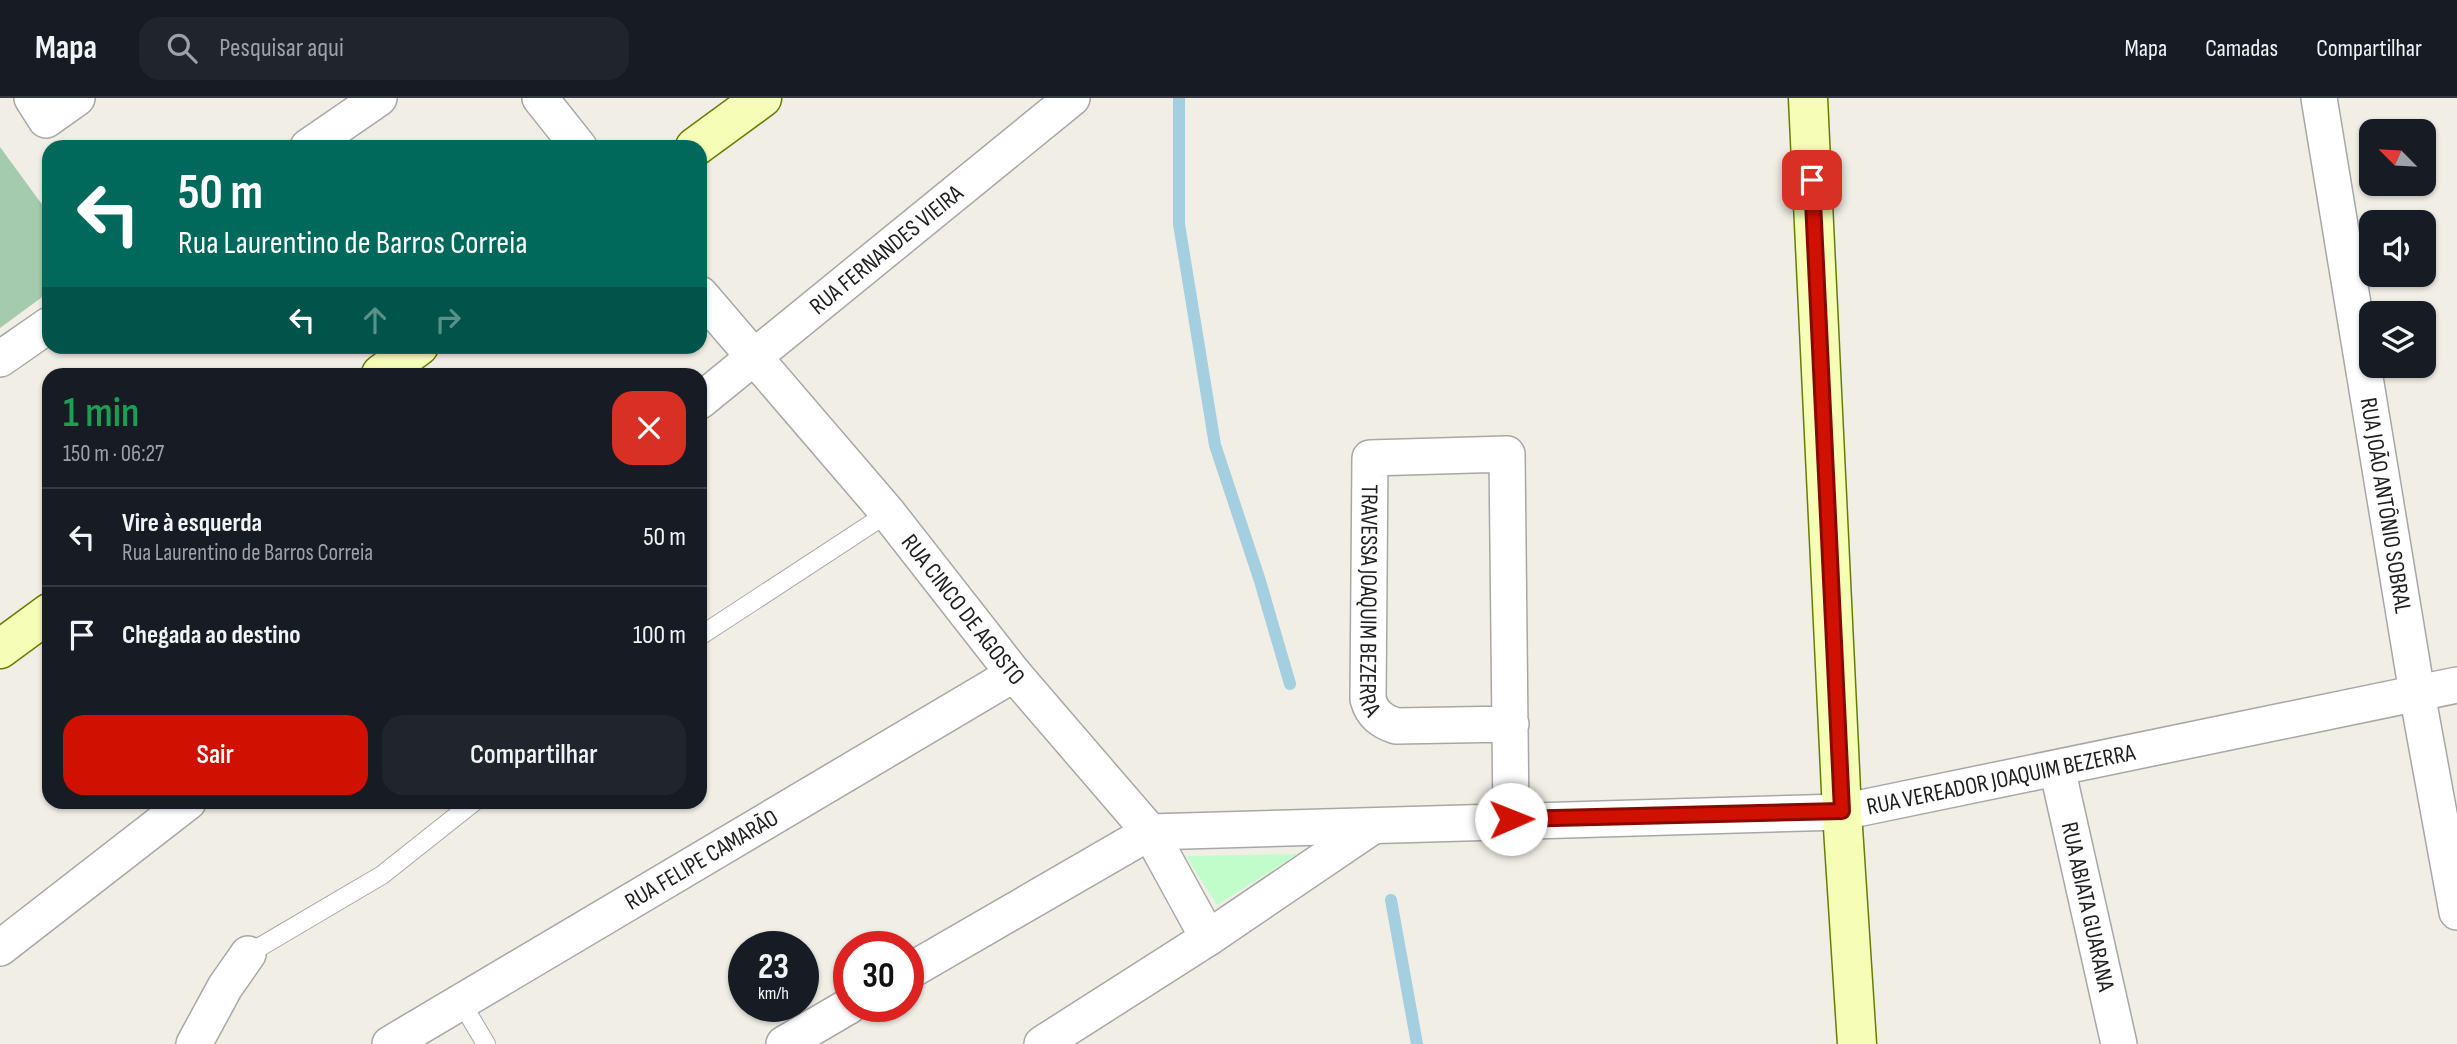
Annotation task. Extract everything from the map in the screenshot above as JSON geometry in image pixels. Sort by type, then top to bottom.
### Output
[{"type":"street","points":[[32,98],[46,120],[77,98]]},
{"type":"street","points":[[318,140],[379,98]]},
{"type":"street","points":[[540,98],[573,140]]},
{"type":"street","points":[[705,140],[762,98]]},
{"type":"street","name":"RUA FERNANDES VIEIRA","points":[[707,396],[1072,98]]},
{"type":"street","points":[[1808,98],[1842,811],[1857,1044]]},
{"type":"street","name":"RUA JOÃO ANTÔNIO SOBRAL","points":[[2319,98],[2417,693],[2457,912]]},
{"type":"street","name":"RUA CINCO DE AGOSTO","points":[[707,302],[888,513],[1014,674],[1150,832],[1208,937]]},
{"type":"street","points":[[0,359],[42,330]]},
{"type":"street","points":[[388,368],[408,354]]},
{"type":"street","name":"TRAVESSA JOAQUIM BEZERRA","points":[[1511,724],[1396,726],[1385,722],[1371,708],[1368,699],[1370,458],[1507,454],[1511,724],[1511,819]]},
{"type":"street","points":[[0,649],[42,618]]},
{"type":"street","name":"RUA FELIPE CAMARÃO","points":[[390,1044],[1014,674]]},
{"type":"street","name":"RUA VEREADOR JOAQUIM BEZERRA","points":[[1150,832],[1370,828],[1511,819],[1842,811],[2457,685]]},
{"type":"street","name":"RUA ABIATA GUARANA","points":[[2057,768],[2119,1044]]},
{"type":"street","points":[[0,948],[179,809]]},
{"type":"street","points":[[1042,1044],[1370,828]]},
{"type":"street","points":[[924,963],[1150,832]]},
{"type":"street","points":[[204,1038],[248,954]]},
{"type":"street","points":[[784,1044],[833,1015]]},
{"type":"lane","points":[[707,631],[888,513]]},
{"type":"lane","points":[[248,954],[382,875],[465,809]]},
{"type":"lane","points":[[461,1002],[486,1044]]},
{"type":"green space","points":[[0,147],[42,204],[42,297],[0,328]]},
{"type":"green space","points":[[1298,854],[1217,905],[1186,856]]},
{"type":"waterway","points":[[1179,98],[1179,224],[1215,445],[1260,581],[1290,684]]},
{"type":"waterway","points":[[1391,900],[1417,1044]]},
{"type":"route","points":[[1511,819],[1842,811],[1812,180]]}]
